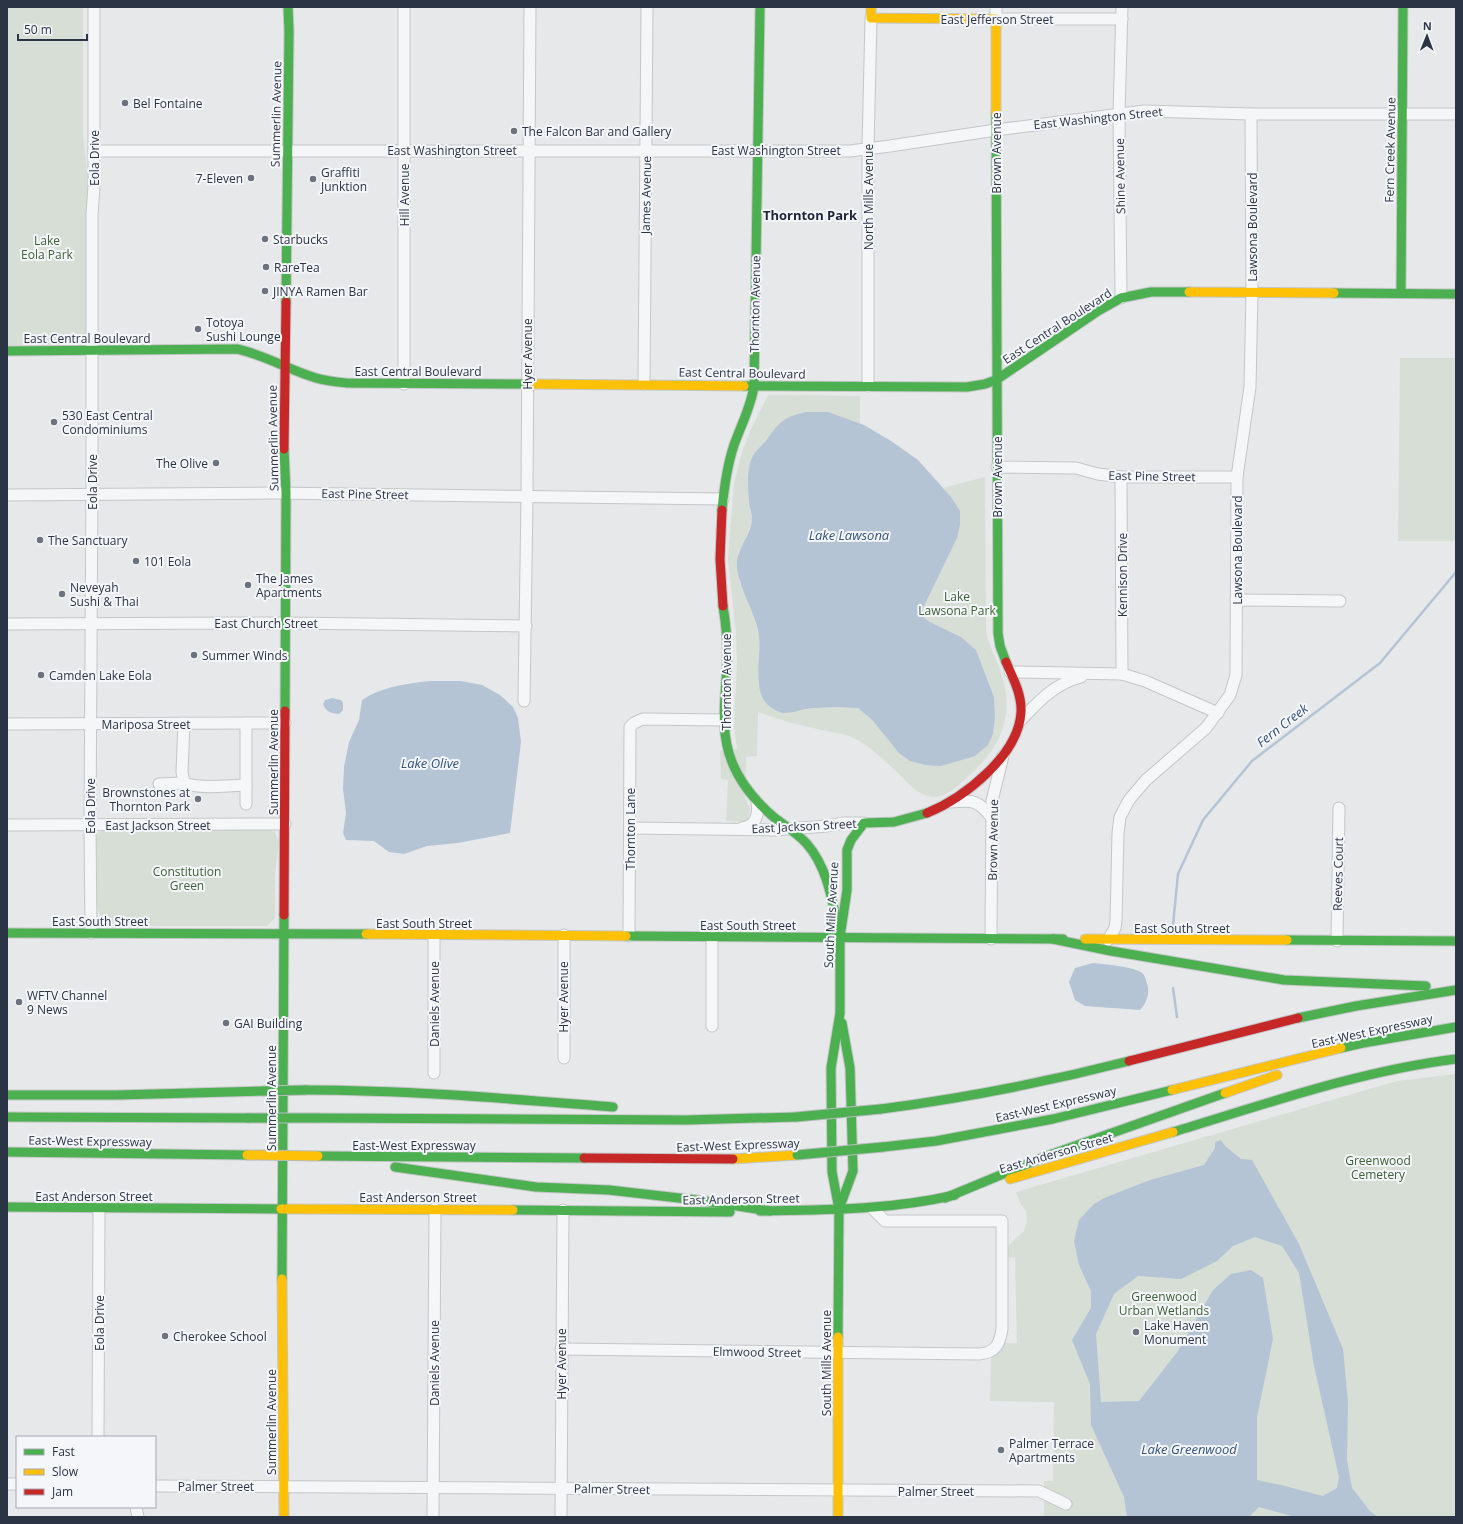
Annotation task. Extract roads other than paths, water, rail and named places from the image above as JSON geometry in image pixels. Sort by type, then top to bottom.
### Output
[{"type":"main road","name":"Summerlin Avenue","points":[[284,1517],[282,1210],[286,493],[284,442],[284,365],[288,150],[288,7]]},
{"type":"main road","name":"Thornton Avenue","points":[[760,7],[754,386],[751,406],[742,424],[729,460],[723,499],[720,562],[723,611],[726,628],[727,661],[724,720],[726,740],[731,762],[747,790],[757,802],[807,844],[816,856],[824,871],[829,886],[840,937]]},
{"type":"main road","name":"Fern Creek Avenue","points":[[1401,293],[1404,7]]},
{"type":"main road","name":"East Jefferson Street","points":[[871,12],[996,19]]},
{"type":"main road","name":"Brown Avenue","points":[[996,19],[998,633],[1001,648],[1020,704],[1020,720],[1014,737],[1004,755]]},
{"type":"main road","name":"East Central Boulevard","points":[[7,351],[237,349],[268,357],[317,378],[347,383],[967,387],[985,384],[996,380],[1098,311],[1121,298],[1151,292],[1456,294]]},
{"type":"main road","name":"East Jackson Street","points":[[864,823],[894,822],[931,812],[951,802],[974,785],[1004,755]]},
{"type":"main road","name":"South Mills Avenue","points":[[838,1517],[839,1209],[832,1172],[831,1068],[840,1012],[840,937],[847,890],[847,850],[851,840],[864,823]]},
{"type":"main road","name":"East South Street","points":[[7,933],[1456,941]]},
{"type":"main road","points":[[1053,939],[1111,951],[1284,980],[1456,987]]},
{"type":"main road","name":"East-West Expressway","points":[[7,1117],[743,1120],[796,1117],[881,1109],[995,1091],[1062,1077],[1339,1009],[1456,990]]},
{"type":"main road","name":"South Mills Avenue","points":[[839,1209],[853,1171],[850,1068],[840,1012]]},
{"type":"main road","name":"East-West Expressway","points":[[7,1152],[691,1159],[757,1158],[798,1155],[936,1141],[1053,1119],[1364,1042],[1456,1027]]},
{"type":"main road","points":[[945,1198],[1044,1157],[1288,1071],[1364,1042]]},
{"type":"main road","name":"East Anderson Street","points":[[7,1207],[709,1212],[873,1209],[945,1198],[1371,1074],[1425,1063],[1456,1059]]},
{"type":"main road","points":[[7,1095],[117,1095],[306,1090],[366,1090],[412,1092],[609,1107],[686,1120]]},
{"type":"main road","points":[[318,1156],[536,1187],[609,1190],[705,1201],[770,1211]]},
{"type":"street","name":"Eola Drive","points":[[91,933],[90,624],[94,7]]},
{"type":"street","name":"Hill Avenue","points":[[404,7],[404,384]]},
{"type":"street","name":"Hyer Avenue","points":[[524,701],[526,626],[530,7]]},
{"type":"street","name":"James Avenue","points":[[644,384],[647,7]]},
{"type":"street","name":"Brown Avenue","points":[[996,7],[996,19]]},
{"type":"street","name":"Shine Avenue","points":[[1121,298],[1119,114],[1122,7]]},
{"type":"street","name":"North Mills Avenue","points":[[868,386],[868,148],[871,12]]},
{"type":"street","name":"East Jefferson Street","points":[[996,19],[1122,19]]},
{"type":"street","name":"East Washington Street","points":[[94,151],[850,151],[1144,111],[1251,114],[1456,114]]},
{"type":"street","name":"Lawsona Boulevard","points":[[1108,940],[1116,925],[1118,833],[1120,817],[1129,800],[1146,780],[1206,728],[1230,695],[1236,675],[1237,477],[1250,387],[1252,293],[1251,114]]},
{"type":"street","name":"East Pine Street","points":[[997,467],[1076,468],[1098,474],[1121,476],[1237,477]]},
{"type":"street","name":"Kennison Drive","points":[[1121,476],[1122,674]]},
{"type":"street","name":"East Pine Street","points":[[7,495],[286,493],[723,499]]},
{"type":"street","points":[[1236,600],[1340,601]]},
{"type":"street","name":"East Church Street","points":[[7,624],[285,623],[526,626]]},
{"type":"street","points":[[1010,672],[1122,674],[1144,681],[1218,713]]},
{"type":"street","points":[[1020,720],[1056,686],[1070,680],[1092,674]]},
{"type":"street","name":"Thornton Lane","points":[[629,936],[630,728],[634,723],[643,719],[724,720]]},
{"type":"street","points":[[246,723],[246,804]]},
{"type":"street","name":"Mariposa Street","points":[[7,724],[285,723]]},
{"type":"street","points":[[184,724],[182,772],[184,783]]},
{"type":"street","name":"Brown Avenue","points":[[991,938],[992,801],[1004,755]]},
{"type":"street","points":[[158,784],[184,783],[189,786],[246,785]]},
{"type":"street","name":"East Jackson Street","points":[[951,802],[968,800],[976,802],[983,807],[992,818]]},
{"type":"street","points":[[735,829],[748,827],[754,823],[758,812],[757,802]]},
{"type":"street","name":"Reeves Court","points":[[1337,941],[1339,808]]},
{"type":"street","name":"East Jackson Street","points":[[630,828],[773,830],[828,826],[843,823],[864,823]]},
{"type":"street","name":"East Jackson Street","points":[[7,825],[285,824]]},
{"type":"street","name":"Daniels Avenue","points":[[434,935],[434,1073]]},
{"type":"street","name":"Hyer Avenue","points":[[564,936],[564,1058]]},
{"type":"street","points":[[712,936],[712,1026]]},
{"type":"street","name":"Eola Drive","points":[[98,1436],[99,1208]]},
{"type":"street","name":"Daniels Avenue","points":[[433,1517],[435,1209]]},
{"type":"street","name":"Elmwood Street","points":[[561,1350],[979,1354],[986,1353],[998,1344],[1002,1329],[1002,1221],[885,1221],[873,1209]]},
{"type":"street","name":"Hyer Avenue","points":[[561,1517],[563,1210]]},
{"type":"street","name":"Palmer Street","points":[[156,1486],[433,1486],[838,1491],[1039,1491],[1066,1504]]},
{"type":"water","name":"Lake Lawsona","points":[[806,412],[828,412],[864,425],[891,441],[918,460],[951,497],[960,511],[960,525],[957,538],[923,608],[923,617],[961,637],[976,650],[994,697],[995,718],[993,734],[988,745],[975,756],[941,766],[925,765],[910,761],[899,753],[873,721],[858,708],[812,708],[783,713],[770,707],[763,698],[760,691],[758,672],[759,637],[755,619],[741,585],[737,568],[738,555],[749,532],[752,519],[749,503],[749,471],[751,459],[754,454],[780,423],[788,418]]},
{"type":"water","name":"Lake Olive","points":[[430,681],[461,681],[482,685],[500,695],[513,707],[518,718],[521,742],[510,833],[458,843],[427,846],[404,854],[389,852],[374,841],[346,840],[343,833],[346,813],[343,789],[344,767],[349,742],[359,720],[362,700],[370,695],[387,689]]},
{"type":"water","points":[[332,698],[341,700],[343,703],[343,710],[339,714],[329,712],[323,704],[325,700]]},
{"type":"water","points":[[1093,963],[1126,967],[1139,971],[1143,974],[1148,987],[1148,993],[1147,999],[1142,1008],[1140,1010],[1085,1006],[1075,1000],[1069,982],[1075,968]]},
{"type":"water","name":"Lake Greenwood","points":[[1221,1140],[1225,1146],[1241,1159],[1252,1160],[1299,1244],[1343,1349],[1348,1402],[1347,1460],[1352,1488],[1370,1511],[1378,1517],[1295,1517],[1259,1507],[1249,1517],[1127,1517],[1124,1497],[1091,1425],[1090,1384],[1072,1340],[1091,1308],[1091,1291],[1079,1265],[1074,1241],[1079,1220],[1094,1204],[1104,1198],[1150,1180],[1204,1165],[1215,1148],[1215,1142]],"holes":[[[1255,1237],[1282,1246],[1299,1273],[1314,1366],[1339,1477],[1337,1488],[1323,1496],[1257,1480],[1257,1417],[1273,1339],[1263,1278],[1251,1270],[1231,1274],[1213,1290],[1178,1351],[1139,1401],[1101,1402],[1096,1334],[1114,1294],[1138,1276],[1181,1279],[1217,1261],[1233,1246]]]},
{"type":"waterway","name":"Fern Creek","points":[[1173,925],[1178,874],[1203,820],[1252,761],[1380,663],[1456,572]]},
{"type":"waterway","name":"Fern Creek","points":[[1173,988],[1177,1017]]},
{"type":"place","name":"Bel Fontaine","points":[[125,103]]},
{"type":"place","name":"The Falcon Bar and Gallery","points":[[514,131]]},
{"type":"place","name":"7-Eleven","points":[[251,178]]},
{"type":"place","name":"Graffiti Junktion","points":[[313,179]]},
{"type":"place","name":"Starbucks","points":[[265,239]]},
{"type":"place","name":"RareTea","points":[[266,267]]},
{"type":"place","name":"JINYA Ramen Bar","points":[[265,291]]},
{"type":"place","name":"Totoya Sushi Lounge","points":[[198,329]]},
{"type":"place","name":"530 East Central Condominiums","points":[[54,422]]},
{"type":"place","name":"The Olive","points":[[216,463]]},
{"type":"place","name":"The Sanctuary","points":[[40,540]]},
{"type":"place","name":"101 Eola","points":[[136,561]]},
{"type":"place","name":"The James Apartments","points":[[248,585]]},
{"type":"place","name":"Neveyah Sushi & Thai","points":[[62,594]]},
{"type":"place","name":"Summer Winds","points":[[194,655]]},
{"type":"place","name":"Camden Lake Eola","points":[[41,675]]},
{"type":"place","name":"Brownstones at Thornton Park","points":[[198,799]]},
{"type":"place","name":"WFTV Channel 9 News","points":[[19,1002]]},
{"type":"place","name":"GAI Building","points":[[226,1023]]},
{"type":"place","name":"Lake Haven Monument","points":[[1136,1332]]},
{"type":"place","name":"Cherokee School","points":[[165,1336]]},
{"type":"place","name":"Palmer Terrace Apartments","points":[[1001,1450]]},
{"type":"district","name":"Thornton Park","points":[[810,215]]},
{"type":"park label","name":"Lake Eola Park","points":[[47,247]]},
{"type":"park label","name":"Lake Lawsona Park","points":[[957,603]]},
{"type":"park label","name":"Constitution Green","points":[[187,878]]},
{"type":"park label","name":"Greenwood Cemetery","points":[[1378,1167]]},
{"type":"park label","name":"Greenwood Urban Wetlands","points":[[1164,1303]]}]
